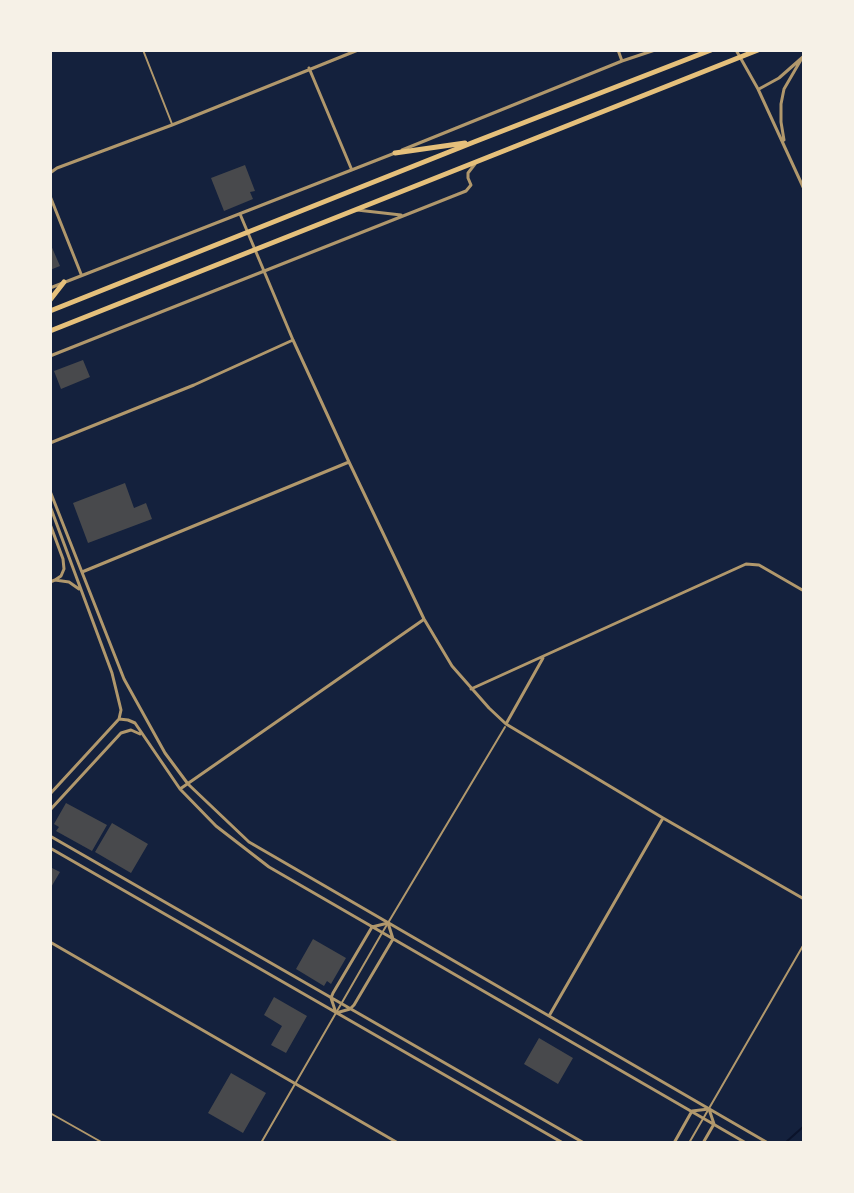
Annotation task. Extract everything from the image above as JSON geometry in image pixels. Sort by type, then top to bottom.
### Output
[{"type":"main road","points":[[50,311],[711,50]]},
{"type":"main road","points":[[50,331],[758,50]]},
{"type":"main road","points":[[395,153],[474,142]]},
{"type":"main road","points":[[50,300],[64,282]]},
{"type":"street","points":[[50,173],[358,50]]},
{"type":"street","points":[[618,50],[622,61]]},
{"type":"street","points":[[50,288],[655,50]]},
{"type":"street","points":[[736,50],[758,89],[804,189]]},
{"type":"street","points":[[758,89],[779,78],[803,57]]},
{"type":"street","points":[[785,148],[781,104],[784,89],[803,57]]},
{"type":"street","points":[[309,68],[351,169]]},
{"type":"street","points":[[50,356],[469,189],[468,173],[478,161]]},
{"type":"street","points":[[50,196],[81,275]]},
{"type":"street","points":[[354,210],[405,215]]},
{"type":"street","points":[[240,214],[349,462],[424,619],[452,666],[506,724],[804,899]]},
{"type":"street","points":[[50,443],[194,385],[293,340]]},
{"type":"street","points":[[82,572],[349,462]]},
{"type":"street","points":[[50,491],[124,679],[165,753],[188,784],[249,842],[768,1143]]},
{"type":"street","points":[[50,506],[119,696],[121,710],[119,719],[50,794]]},
{"type":"street","points":[[50,524],[64,569],[61,576],[52,581]]},
{"type":"street","points":[[471,689],[746,564],[759,565],[804,591]]},
{"type":"street","points":[[52,581],[69,582],[82,592]]},
{"type":"street","points":[[180,789],[424,619]]},
{"type":"street","points":[[506,724],[543,658]]},
{"type":"street","points":[[119,719],[135,723],[180,789],[216,826],[269,867],[746,1143]]},
{"type":"street","points":[[50,810],[121,733],[131,730],[142,735]]},
{"type":"street","points":[[65,778],[67,791]]},
{"type":"street","points":[[549,1016],[663,818]]},
{"type":"street","points":[[50,836],[584,1143]]},
{"type":"street","points":[[50,848],[563,1143]]},
{"type":"street","points":[[78,864],[84,855]]},
{"type":"street","points":[[336,1013],[331,998],[372,927],[388,923]]},
{"type":"street","points":[[336,1013],[354,1005],[393,939],[388,923]]},
{"type":"street","points":[[216,944],[221,935]]},
{"type":"street","points":[[50,942],[398,1143]]},
{"type":"street","points":[[692,1111],[709,1109]]},
{"type":"street","points":[[703,1143],[714,1124],[709,1109]]},
{"type":"street","points":[[674,1143],[692,1111]]},
{"type":"lane","points":[[143,50],[172,125]]},
{"type":"lane","points":[[261,1143],[506,724]]},
{"type":"lane","points":[[689,1143],[804,944]]},
{"type":"lane","points":[[50,1113],[103,1143]]},
{"type":"building","points":[[245,165],[255,191],[250,192],[253,199],[224,211],[211,178]]},
{"type":"building","points":[[50,243],[60,266],[50,270]]},
{"type":"building","points":[[83,360],[90,377],[61,389],[54,371]]},
{"type":"building","points":[[125,483],[134,508],[146,503],[152,519],[88,543],[73,503]]},
{"type":"building","points":[[66,803],[107,825],[92,851],[56,831],[59,827],[54,824]]},
{"type":"building","points":[[112,823],[148,844],[131,873],[95,852]]},
{"type":"building","points":[[50,867],[60,872],[50,889]]},
{"type":"building","points":[[313,939],[346,958],[331,984],[327,981],[324,986],[296,969]]},
{"type":"building","points":[[274,997],[307,1016],[286,1053],[271,1045],[282,1026],[264,1015]]},
{"type":"building","points":[[539,1038],[573,1058],[558,1084],[524,1064]]},
{"type":"building","points":[[231,1073],[266,1093],[243,1133],[208,1113]]},
{"type":"waterway","points":[[785,1143],[804,1126]]}]
